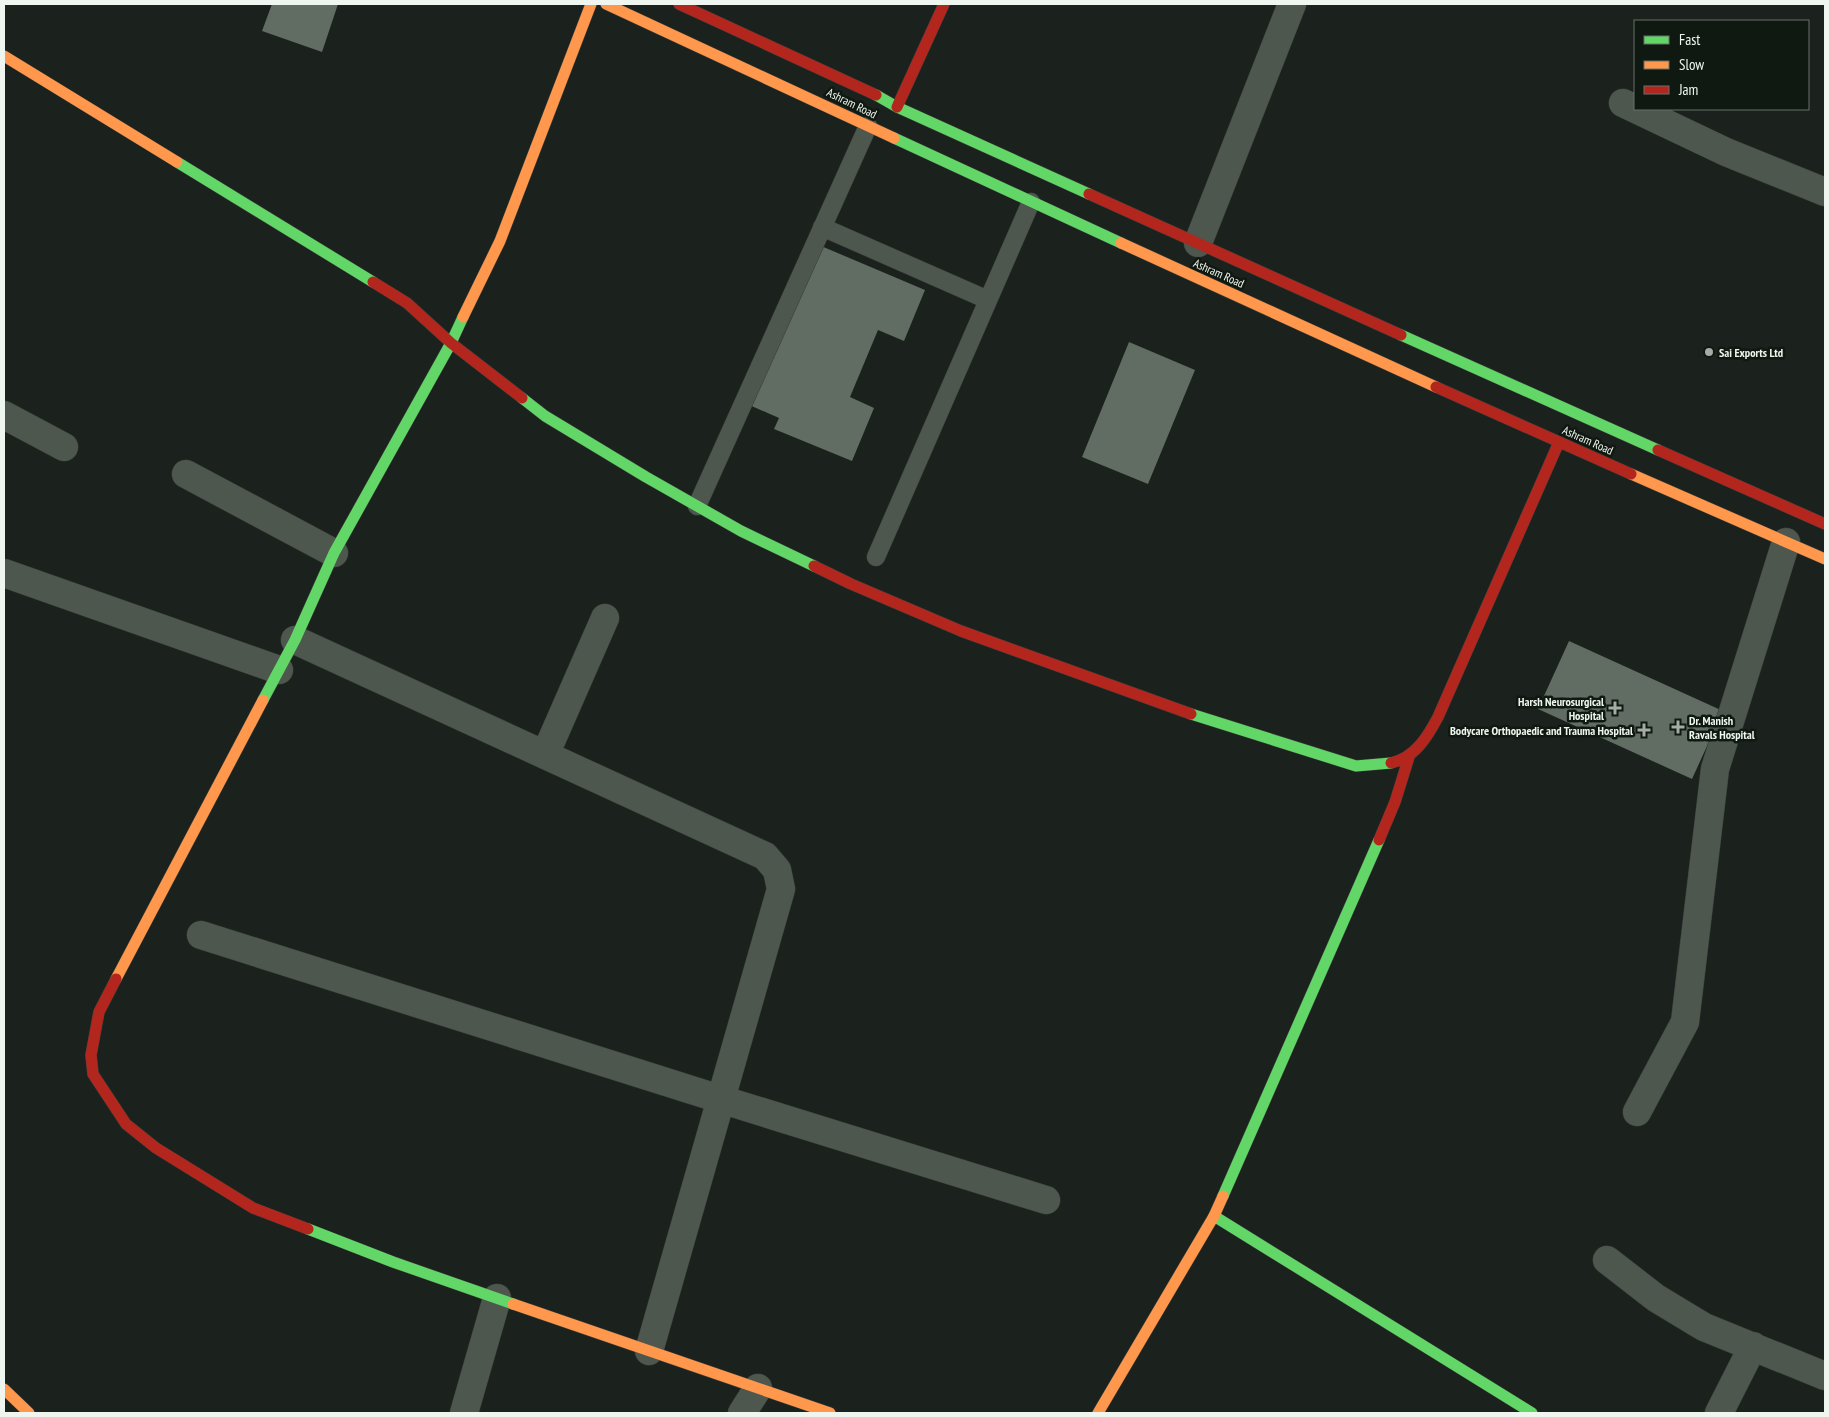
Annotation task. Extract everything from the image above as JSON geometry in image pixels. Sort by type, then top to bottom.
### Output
[{"type":"main road","points":[[591,4],[500,241],[451,343],[334,554],[295,640],[98,1012],[91,1055],[93,1074],[126,1124],[156,1148],[252,1208],[393,1262],[830,1413]]},
{"type":"main road","name":"Ashram Road","points":[[606,4],[1031,202],[1559,442],[1825,558]]},
{"type":"main road","name":"Ashram Road","points":[[679,4],[864,89],[897,107],[1572,412],[1825,524]]},
{"type":"main road","points":[[897,107],[944,4]]},
{"type":"main road","points":[[4,56],[407,303],[451,343],[545,416],[646,477],[741,531],[851,584],[961,631],[1167,707],[1356,766],[1386,765],[1409,757]]},
{"type":"main road","points":[[1098,1413],[1214,1216],[1395,802],[1409,757],[1427,737],[1443,707],[1559,442]]},
{"type":"main road","points":[[1214,1216],[1532,1413]]},
{"type":"main road","points":[[4,1390],[29,1413]]},
{"type":"street","points":[[1198,243],[1292,4]]},
{"type":"street","points":[[1623,103],[1634,108]]},
{"type":"street","points":[[1638,110],[1726,152],[1825,192]]},
{"type":"street","points":[[4,415],[64,446]]},
{"type":"street","points":[[186,474],[334,554]]},
{"type":"street","points":[[1637,1112],[1685,1022],[1716,769],[1786,542]]},
{"type":"street","points":[[4,573],[279,670]]},
{"type":"street","points":[[545,755],[606,618]]},
{"type":"street","points":[[295,640],[765,856],[777,870],[781,889],[649,1351]]},
{"type":"street","points":[[201,935],[1046,1200]]},
{"type":"street","points":[[1608,1260],[1656,1298],[1704,1327],[1825,1376]]},
{"type":"street","points":[[464,1413],[497,1298]]},
{"type":"street","points":[[1719,1413],[1753,1346]]},
{"type":"street","points":[[742,1413],[758,1388]]},
{"type":"lane","points":[[697,506],[868,126]]},
{"type":"lane","points":[[876,557],[1031,202]]},
{"type":"lane","points":[[822,227],[988,300]]},
{"type":"building","points":[[272,4],[338,4],[322,52],[262,31]]},
{"type":"building","points":[[807,240],[925,290],[904,341],[878,330],[850,397],[874,408],[852,461],[774,429],[779,418],[740,401]]},
{"type":"building","points":[[1129,342],[1195,370],[1148,484],[1082,457]]},
{"type":"building","points":[[1569,641],[1723,711],[1692,779],[1538,709]]},
{"type":"traffic: fast","points":[[876,95],[897,107],[1089,194]]},
{"type":"traffic: fast","points":[[894,138],[1121,243]]},
{"type":"traffic: fast","points":[[177,162],[373,282]]},
{"type":"traffic: fast","points":[[263,700],[295,640],[334,553],[451,343],[463,317]]},
{"type":"traffic: fast","points":[[1401,335],[1658,450]]},
{"type":"traffic: fast","points":[[522,398],[545,416],[646,477],[741,531],[814,566]]},
{"type":"traffic: fast","points":[[1191,714],[1356,766],[1391,763]]},
{"type":"traffic: fast","points":[[1223,1196],[1379,840]]},
{"type":"traffic: fast","points":[[1214,1216],[1532,1413]]},
{"type":"traffic: fast","points":[[308,1229],[393,1262],[513,1304]]},
{"type":"traffic: slow","points":[[463,317],[500,241],[591,4]]},
{"type":"traffic: slow","points":[[606,4],[894,138]]},
{"type":"traffic: slow","points":[[4,56],[177,162]]},
{"type":"traffic: slow","points":[[1121,243],[1436,387]]},
{"type":"traffic: slow","points":[[1631,474],[1825,559]]},
{"type":"traffic: slow","points":[[116,979],[263,700]]},
{"type":"traffic: slow","points":[[1098,1413],[1214,1216],[1223,1196]]},
{"type":"traffic: slow","points":[[513,1304],[830,1413]]},
{"type":"traffic: slow","points":[[4,1389],[29,1413]]},
{"type":"traffic: jam","points":[[679,4],[876,95]]},
{"type":"traffic: jam","points":[[897,107],[944,4]]},
{"type":"traffic: jam","points":[[1089,194],[1401,335]]},
{"type":"traffic: jam","points":[[373,282],[407,303],[451,343],[522,398]]},
{"type":"traffic: jam","points":[[1436,387],[1631,474]]},
{"type":"traffic: jam","points":[[1391,763],[1400,760],[1414,751],[1430,732],[1438,717],[1559,442]]},
{"type":"traffic: jam","points":[[1658,450],[1825,524]]},
{"type":"traffic: jam","points":[[814,566],[961,631],[1191,714]]},
{"type":"traffic: jam","points":[[1379,840],[1395,802],[1409,757]]},
{"type":"traffic: jam","points":[[116,979],[99,1012],[91,1055],[93,1074],[126,1124],[156,1148],[253,1208],[308,1229]]},
{"type":"place","name":"Sai Exports Ltd","points":[[1709,352]]},
{"type":"place","name":"Harsh Neurosurgical Hospital","points":[[1615,708]]},
{"type":"place","name":"Dr. Manish Ravals Hospital","points":[[1678,727]]},
{"type":"place","name":"Bodycare Orthopaedic and Trauma Hospital","points":[[1644,730]]}]
